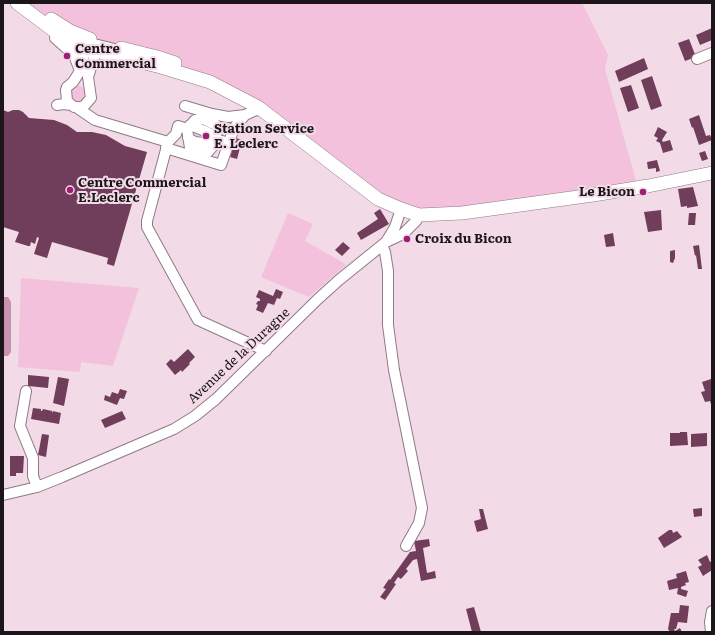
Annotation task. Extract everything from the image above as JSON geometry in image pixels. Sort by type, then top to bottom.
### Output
[{"type":"main road","points":[[17,3],[65,39],[210,82],[259,108]]},
{"type":"main road","points":[[27,3],[95,49],[157,57],[178,64],[231,89],[259,108],[378,199],[419,215],[462,213],[594,195],[712,173]]},
{"type":"street","points":[[9,3],[65,46],[74,55],[80,71]]},
{"type":"street","points":[[95,49],[84,54],[80,71],[66,90],[71,103],[95,120],[221,165],[234,128],[245,115]]},
{"type":"street","points":[[95,49],[88,77],[91,94],[87,104],[88,110],[95,120]]},
{"type":"street","points":[[697,59],[712,53]]},
{"type":"street","points":[[73,82],[82,82],[89,88]]},
{"type":"street","points":[[71,103],[80,107],[87,104]]},
{"type":"street","points":[[185,106],[228,117],[245,115],[259,108]]},
{"type":"street","points":[[229,143],[214,140],[207,132],[188,131],[176,134],[167,145],[147,221],[147,227],[198,320],[266,351]]},
{"type":"street","points":[[188,131],[190,148],[208,152],[214,140]]},
{"type":"street","name":"Avenue de la Duragne","points":[[384,244],[395,226],[402,209]]},
{"type":"street","name":"Avenue de la Duragne","points":[[3,496],[37,487],[62,477],[174,429],[195,416],[216,399],[334,284],[384,244],[403,234],[416,221],[419,215]]},
{"type":"street","points":[[384,244],[388,271],[388,324],[394,370],[422,508],[419,523],[406,546]]},
{"type":"street","points":[[26,391],[20,426],[33,458],[33,476],[37,487]]},
{"type":"street","points":[[711,632],[710,622],[712,611]]},
{"type":"shaded area","points":[[17,3],[582,3],[608,55],[605,69],[638,188],[462,213],[401,209],[210,82],[105,54]]},
{"type":"shaded area","points":[[78,86],[84,88],[86,94],[84,100],[78,102],[72,100],[70,94],[72,88]]},
{"type":"shaded area","points":[[288,213],[313,224],[305,241],[346,265],[309,297],[261,277]]},
{"type":"shaded area","points":[[21,278],[139,288],[113,366],[81,362],[80,372],[18,367]]},
{"type":"shaded area","points":[[3,297],[8,297],[11,302],[11,352],[8,356],[3,356]]},
{"type":"building","points":[[712,28],[712,40],[700,45],[696,35]]},
{"type":"building","points":[[689,39],[696,57],[685,61],[678,43]]},
{"type":"building","points":[[644,58],[648,69],[619,82],[615,71]]},
{"type":"building","points":[[652,76],[662,106],[651,110],[641,80]]},
{"type":"building","points":[[631,85],[639,108],[628,112],[620,88]]},
{"type":"building","name":"Centre Commercial E.Leclerc","points":[[3,110],[8,112],[19,110],[29,118],[54,120],[67,125],[77,132],[92,132],[106,135],[125,146],[147,152],[114,266],[107,264],[108,258],[52,242],[47,258],[34,254],[39,238],[37,237],[35,244],[31,242],[30,246],[28,246],[15,242],[19,232],[3,227]]},
{"type":"building","points":[[699,115],[706,136],[710,135],[712,140],[699,145],[689,119]]},
{"type":"building","points":[[658,127],[667,132],[662,140],[663,142],[670,140],[673,150],[663,153],[660,143],[656,141],[658,138],[654,136]]},
{"type":"building","points":[[236,138],[242,140],[237,159],[230,157]]},
{"type":"building","points":[[705,151],[708,159],[702,161],[699,153]]},
{"type":"building","points":[[657,160],[660,171],[656,172],[656,168],[648,169],[647,162]]},
{"type":"building","points":[[693,187],[698,206],[687,208],[687,206],[681,207],[678,189]]},
{"type":"building","points":[[380,209],[389,224],[361,240],[357,233],[378,219],[374,213]]},
{"type":"building","points":[[661,210],[662,230],[648,232],[644,212]]},
{"type":"building","points":[[689,213],[696,213],[695,225],[688,225]]},
{"type":"building","points":[[613,233],[615,246],[606,247],[604,235]]},
{"type":"building","points":[[343,242],[350,248],[342,256],[335,250]]},
{"type":"building","points":[[699,245],[702,269],[698,269],[693,246]]},
{"type":"building","points":[[675,250],[675,258],[673,263],[670,262],[670,251]]},
{"type":"building","points":[[276,289],[283,292],[280,299],[277,298],[274,305],[268,303],[263,313],[256,310],[258,305],[256,304],[260,301],[260,299],[256,297],[259,290],[273,296]]},
{"type":"building","points":[[188,349],[195,357],[182,372],[181,370],[175,375],[166,364],[171,359],[174,362]]},
{"type":"building","points":[[28,375],[49,377],[48,388],[28,386]]},
{"type":"building","points":[[58,377],[69,379],[64,406],[53,403]]},
{"type":"building","points":[[711,379],[712,407],[710,401],[705,402],[701,392],[705,391],[702,382]]},
{"type":"building","points":[[120,389],[127,391],[124,399],[120,398],[117,405],[104,400],[105,395],[110,397],[112,392],[118,394]]},
{"type":"building","points":[[33,408],[41,409],[41,411],[43,409],[52,411],[52,413],[53,411],[61,413],[59,424],[31,419]]},
{"type":"building","points":[[122,411],[126,419],[105,428],[101,420]]},
{"type":"building","points":[[687,432],[688,445],[670,446],[670,433]]},
{"type":"building","points":[[707,433],[707,446],[691,447],[691,434]]},
{"type":"building","points":[[42,434],[49,435],[46,457],[38,455]]},
{"type":"building","points":[[10,456],[24,456],[23,473],[16,473],[16,476],[10,476]]},
{"type":"building","points":[[702,508],[702,516],[694,517],[693,509]]},
{"type":"building","points":[[479,509],[483,509],[488,529],[477,532],[474,521],[481,519]]},
{"type":"building","points":[[669,530],[672,530],[673,533],[677,531],[682,537],[664,548],[658,538]]},
{"type":"building","points":[[429,539],[430,546],[423,548],[427,573],[435,571],[436,578],[421,581],[417,559],[413,560],[406,569],[408,571],[401,579],[398,577],[394,583],[396,584],[385,600],[380,597],[386,589],[383,588],[389,579],[390,580],[410,552],[416,551],[414,541]]},
{"type":"building","points":[[707,555],[710,562],[712,561],[712,570],[703,576],[698,567],[702,565],[698,560]]},
{"type":"building","points":[[686,571],[689,582],[685,583],[686,585],[681,587],[681,589],[688,591],[686,597],[677,594],[678,588],[669,590],[667,581],[677,578],[676,574]]},
{"type":"building","points":[[680,605],[689,606],[687,623],[678,622],[676,629],[674,629],[675,631],[680,628],[682,632],[670,632],[668,629],[671,613],[679,613]]},
{"type":"building","points":[[474,607],[481,632],[472,632],[466,609]]},
{"type":"place","name":"Centre Commercial","points":[[67,56]]},
{"type":"place","name":"Station Service E. Leclerc","points":[[206,136]]},
{"type":"place","name":"Centre Commercial E.Leclerc","points":[[70,190]]},
{"type":"place","name":"Le Bicon","points":[[643,192]]},
{"type":"place","name":"Croix du Bicon","points":[[407,239]]}]
